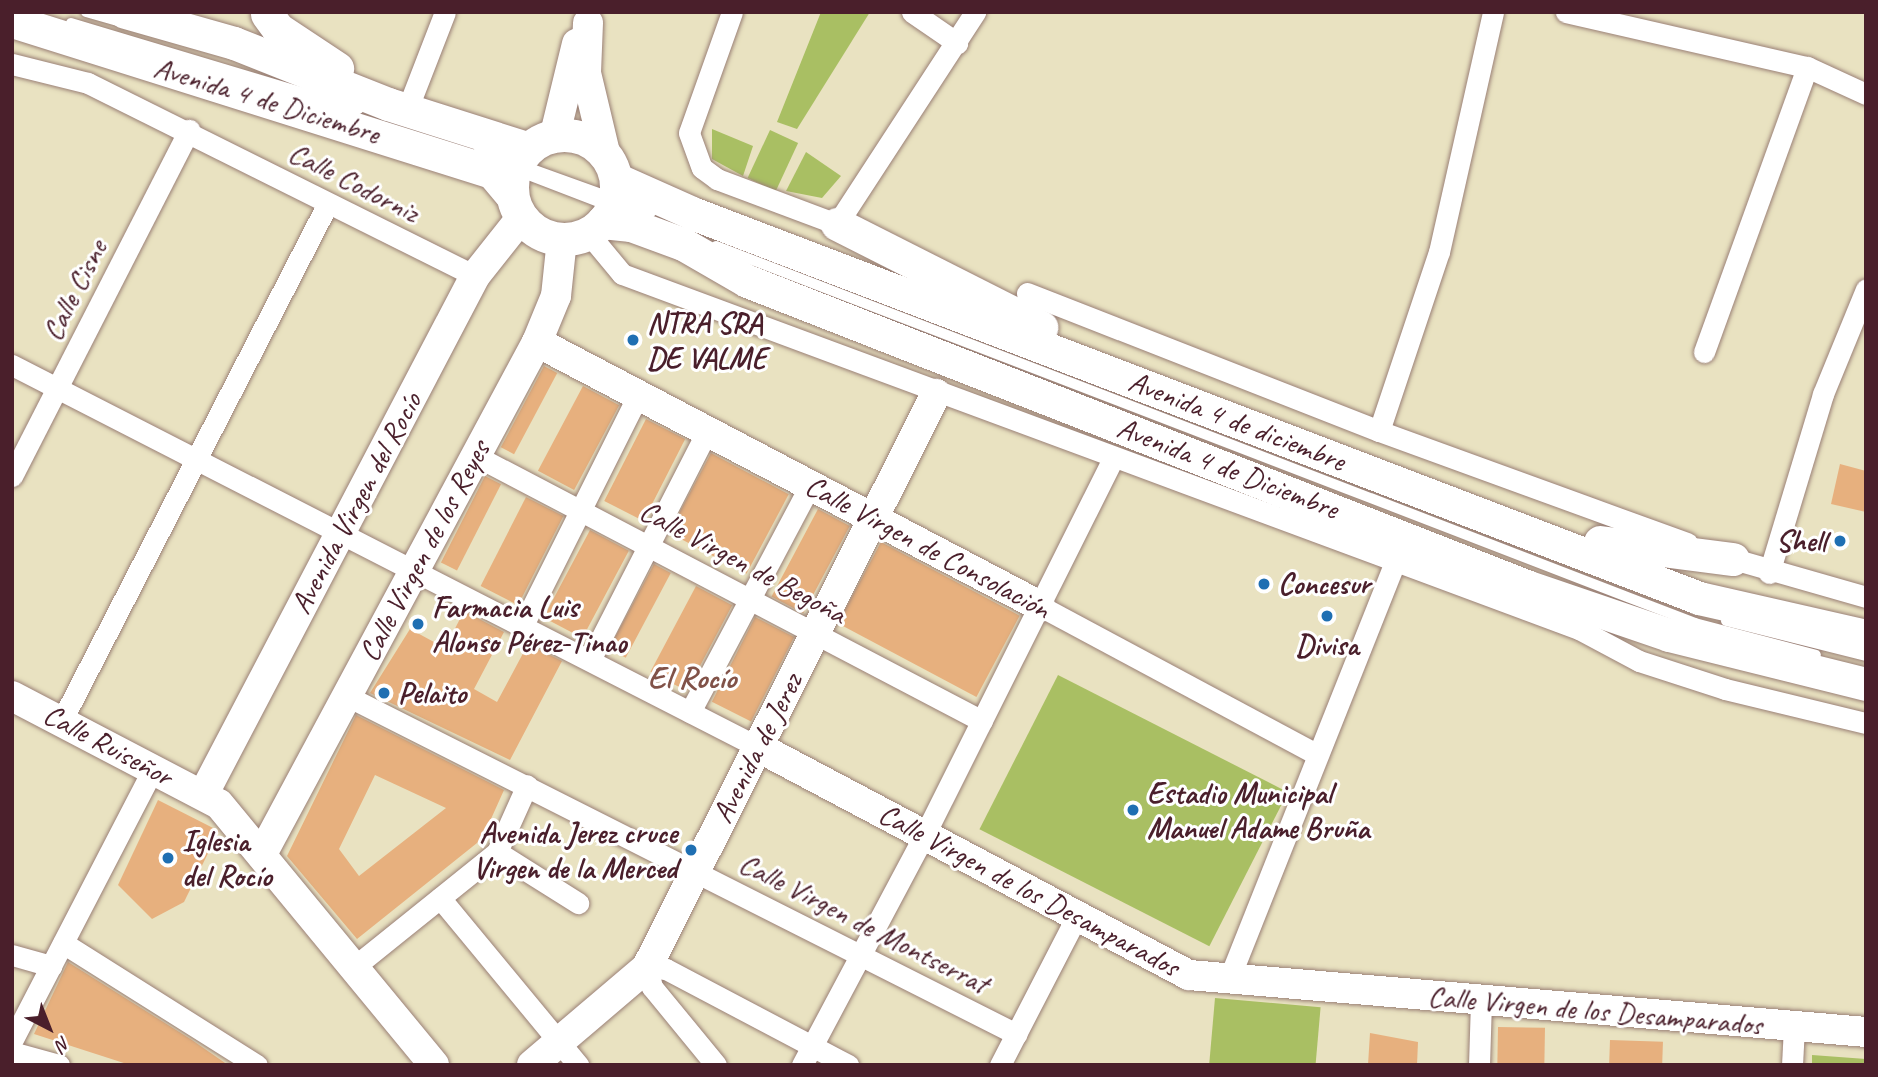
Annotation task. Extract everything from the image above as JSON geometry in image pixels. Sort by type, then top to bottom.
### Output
[{"type":"main road","name":"Avenida 4 de Diciembre","points":[[125,12],[234,43],[397,109],[525,172]]},
{"type":"main road","points":[[267,13],[278,29],[397,109]]},
{"type":"main road","name":"Avenida 4 de Diciembre","points":[[12,21],[492,173],[525,172]]},
{"type":"main road","points":[[583,137],[600,205],[546,237],[525,172],[583,137]]},
{"type":"main road","name":"Avenida 4 de Diciembre","points":[[600,205],[631,225],[683,244],[747,281],[1526,586],[1669,635],[1866,684]]},
{"type":"main road","name":"Avenida 4 de diciembre","points":[[600,205],[1199,407],[1530,530],[1699,598],[1866,636]]},
{"type":"main road","points":[[837,224],[1199,407]]},
{"type":"main road","points":[[1530,530],[1662,554],[1733,559]]},
{"type":"street","points":[[397,109],[421,71],[445,12]]},
{"type":"street","points":[[732,12],[689,133],[702,167],[717,179],[837,224],[975,12]]},
{"type":"street","points":[[912,12],[957,43]]},
{"type":"street","points":[[1379,431],[1439,252],[1493,12]]},
{"type":"street","points":[[1566,12],[1807,67],[1866,94]]},
{"type":"street","points":[[525,172],[590,18]]},
{"type":"street","name":"Calle Virgen de los Reyes","points":[[262,854],[537,342],[600,205],[586,73],[590,18]]},
{"type":"street","name":"Calle Codorniz","points":[[13,65],[88,82],[189,130],[475,276]]},
{"type":"street","points":[[1704,352],[1807,67]]},
{"type":"street","points":[[397,109],[456,111]]},
{"type":"street","name":"Calle Cisne","points":[[12,476],[189,130]]},
{"type":"street","name":"Avenida Virgen del Rocío","points":[[203,795],[475,276],[525,172]]},
{"type":"street","points":[[62,720],[198,461],[328,203]]},
{"type":"street","points":[[600,205],[622,275],[864,362],[936,394],[1394,564],[1579,629],[1639,662],[1726,689],[1866,723]]},
{"type":"street","points":[[1769,573],[1823,394],[1866,289]]},
{"type":"street","points":[[1027,293],[1379,431],[1769,573],[1866,597]]},
{"type":"street","name":"Calle Virgen de Consolación","points":[[537,342],[1318,755]]},
{"type":"street","name":"Calle Virgen de los Desamparados","points":[[12,366],[523,625],[1078,914],[1189,975],[1866,1032]]},
{"type":"street","name":"Avenida de Jerez","points":[[532,1065],[647,967],[936,394]]},
{"type":"street","points":[[523,625],[582,512],[638,395]]},
{"type":"street","points":[[590,660],[707,431]]},
{"type":"street","name":"Calle Virgen de Begoña","points":[[476,456],[982,721]]},
{"type":"street","points":[[808,1056],[925,834],[1113,458]]},
{"type":"street","points":[[690,712],[810,485]]},
{"type":"street","points":[[1229,979],[1394,564]]},
{"type":"street","name":"Calle Virgen de Montserrat","points":[[347,695],[1016,1034]]},
{"type":"street","name":"Calle Ruiseñor","points":[[12,696],[219,804],[434,1065]]},
{"type":"street","points":[[12,1041],[153,769]]},
{"type":"street","points":[[354,967],[497,852],[527,785]]},
{"type":"street","points":[[497,852],[578,902]]},
{"type":"street","points":[[440,898],[578,1065]]},
{"type":"street","points":[[1000,1065],[1078,914]]},
{"type":"street","points":[[63,943],[257,1065]]},
{"type":"street","points":[[12,955],[51,966]]},
{"type":"street","points":[[716,1065],[652,987],[647,967],[666,969],[808,1056],[848,1065]]},
{"type":"street","points":[[1479,1065],[1481,1001]]},
{"type":"street","points":[[1792,1065],[1794,1026]]},
{"type":"street","points":[[12,1052],[59,1065]]},
{"type":"lane","points":[[86,12],[397,109]]},
{"type":"lane","points":[[61,20],[397,109]]},
{"type":"lane","points":[[454,145],[525,172]]},
{"type":"lane","points":[[469,146],[600,205],[1695,622],[1866,668]]},
{"type":"lane","points":[[600,205],[665,217]]},
{"type":"lane","points":[[715,237],[1701,614],[1866,656]]},
{"type":"green space","points":[[821,12],[870,12],[797,129],[777,122]]},
{"type":"green space","points":[[712,129],[753,146],[743,176],[712,159]]},
{"type":"green space","points":[[770,130],[798,143],[776,191],[748,178]]},
{"type":"green space","points":[[806,152],[841,176],[822,198],[786,191]]},
{"type":"green space","name":"Estadio Municipal Manuel Adame Bruña","points":[[1058,675],[1288,792],[1209,946],[979,829]]},
{"type":"green space","points":[[1215,998],[1321,1007],[1316,1065],[1209,1065]]},
{"type":"green space","points":[[1812,1055],[1866,1059],[1866,1065],[1812,1065]]},
{"type":"building","points":[[544,366],[557,373],[514,454],[501,447]]},
{"type":"building","points":[[583,386],[619,405],[574,490],[538,471]]},
{"type":"building","points":[[646,419],[685,439],[643,521],[604,501]]},
{"type":"building","points":[[711,453],[789,494],[746,574],[669,532]]},
{"type":"building","points":[[1840,464],[1866,471],[1866,512],[1831,504]]},
{"type":"building","points":[[485,476],[501,484],[457,571],[441,562]]},
{"type":"building","points":[[526,497],[563,516],[518,605],[481,586]]},
{"type":"building","points":[[818,509],[850,526],[803,613],[772,596]]},
{"type":"building","points":[[590,530],[629,551],[582,638],[544,617]]},
{"type":"building","points":[[881,542],[1020,616],[976,697],[838,623]]},
{"type":"building","points":[[654,564],[671,573],[626,658],[609,649]]},
{"type":"building","points":[[696,586],[732,605],[687,691],[650,672]]},
{"type":"building","points":[[464,611],[504,632],[474,689],[497,702],[528,644],[562,661],[510,760],[370,693],[410,629],[445,648]]},
{"type":"building","points":[[755,617],[794,637],[751,722],[712,702]]},
{"type":"building","points":[[356,715],[504,790],[482,839],[357,939],[287,856]],"holes":[[[375,775],[446,808],[359,876],[339,849]]]},
{"type":"building","name":"Iglesia del Rocío","points":[[158,800],[219,831],[184,902],[152,919],[118,885]]},
{"type":"building","points":[[68,962],[228,1065],[130,1065],[34,1034]]},
{"type":"building","points":[[1498,1027],[1545,1028],[1544,1065],[1497,1065]]},
{"type":"building","points":[[1370,1033],[1418,1042],[1417,1065],[1368,1065]]},
{"type":"building","points":[[1610,1040],[1663,1042],[1662,1065],[1609,1065]]},
{"type":"place","name":"NTRA SRA DE VALME","points":[[633,340]]},
{"type":"place","name":"Shell","points":[[1840,541]]},
{"type":"place","name":"Concesur","points":[[1264,584]]},
{"type":"place","name":"Divisa","points":[[1327,616]]},
{"type":"place","name":"Farmacia Luis Alonso Pérez-Tinao","points":[[418,624]]},
{"type":"place","name":"Pelaito","points":[[384,693]]},
{"type":"place","name":"Estadio Municipal Manuel Adame Bruña","points":[[1133,810]]},
{"type":"place","name":"Avenida Jerez cruce Virgen de la Merced","points":[[691,850]]},
{"type":"place","name":"Iglesia del Rocío","points":[[168,858]]},
{"type":"district","name":"El Rocío","points":[[692,678]]}]
